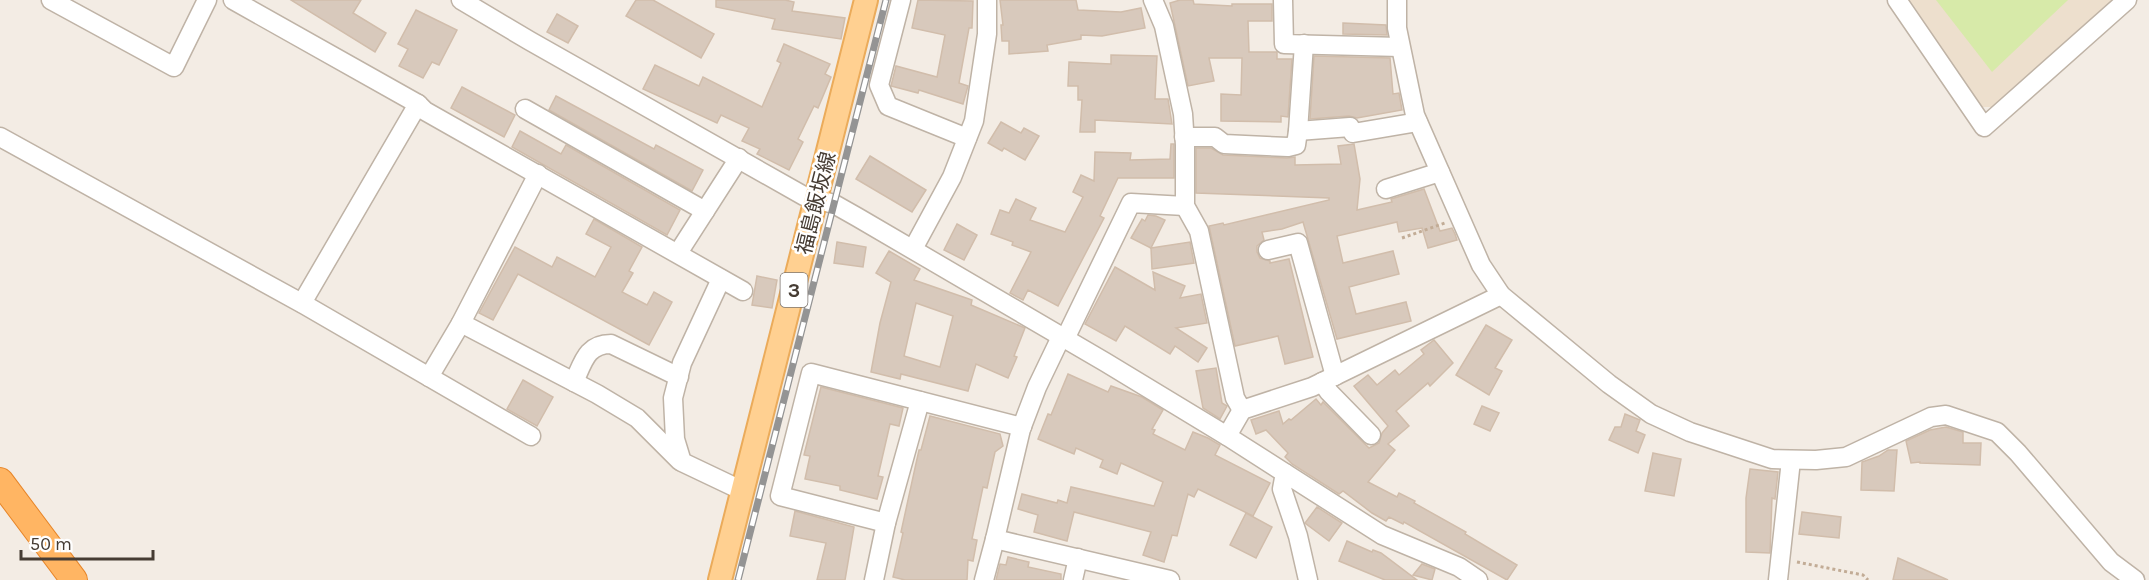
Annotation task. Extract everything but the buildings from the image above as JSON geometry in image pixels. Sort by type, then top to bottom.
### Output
[{"type":"highway","points":[[0,481],[74,580]]},
{"type":"main road","name":"福島飯坂線","points":[[720,580],[818,199],[866,0]]},
{"type":"street","points":[[51,0],[174,67],[207,0]]},
{"type":"street","points":[[233,0],[744,291]]},
{"type":"street","points":[[461,0],[804,196],[834,204],[913,249],[1227,436],[1382,535],[1459,567],[1478,580]]},
{"type":"street","points":[[901,0],[879,86],[888,106],[968,138]]},
{"type":"street","points":[[913,249],[952,177],[974,121],[986,45],[987,0]]},
{"type":"street","points":[[1153,0],[1164,26],[1183,114],[1185,206],[1199,231],[1235,398],[1242,410]]},
{"type":"street","points":[[1283,0],[1284,44],[1400,47]]},
{"type":"street","points":[[1397,0],[1397,28],[1415,115],[1481,265],[1501,295],[1609,384],[1651,414],[1690,432],[1772,459],[1816,460],[1846,457],[1931,417],[1946,415],[1981,425],[1996,432],[2018,453],[2111,562],[2135,580]]},
{"type":"street","points":[[1897,0],[1984,127],[2127,0]]},
{"type":"street","points":[[1184,137],[1215,137],[1224,144],[1288,147],[1296,145],[1304,44]]},
{"type":"street","points":[[302,303],[418,104]]},
{"type":"street","points":[[525,109],[705,211]]},
{"type":"street","points":[[1298,131],[1350,127],[1353,133],[1418,122]]},
{"type":"street","points":[[0,137],[302,303],[531,436]]},
{"type":"street","points":[[678,254],[739,158]]},
{"type":"street","points":[[1386,189],[1440,172]]},
{"type":"street","points":[[429,377],[461,323],[538,174]]},
{"type":"street","points":[[984,580],[1022,427],[1037,387],[1131,202],[1185,206]]},
{"type":"street","points":[[1268,250],[1298,243],[1329,392],[1371,435]]},
{"type":"street","points":[[682,462],[675,439],[673,398],[682,363],[721,279]]},
{"type":"street","points":[[1227,436],[1242,410],[1328,379],[1501,295]]},
{"type":"street","points":[[461,323],[637,418],[682,462],[743,491]]},
{"type":"street","points":[[574,382],[590,350],[600,344],[611,344],[679,377]]},
{"type":"street","points":[[886,523],[780,496],[811,373],[1022,427]]},
{"type":"street","points":[[874,580],[886,523],[921,401]]},
{"type":"street","points":[[1778,580],[1791,460]]},
{"type":"street","points":[[1285,473],[1282,489],[1301,544],[1308,580]]},
{"type":"street","points":[[994,539],[1170,580]]},
{"type":"street","points":[[1073,580],[1078,558]]},
{"type":"path","points":[[1402,238],[1461,217]]},
{"type":"path","points":[[1780,559],[1863,576],[1868,580]]},
{"type":"shaded area","points":[[1907,0],[2119,0],[1994,107],[1982,107]]},
{"type":"green space","points":[[1936,0],[2068,0],[1992,72]]},
{"type":"railway","points":[[738,580],[886,0]]}]
